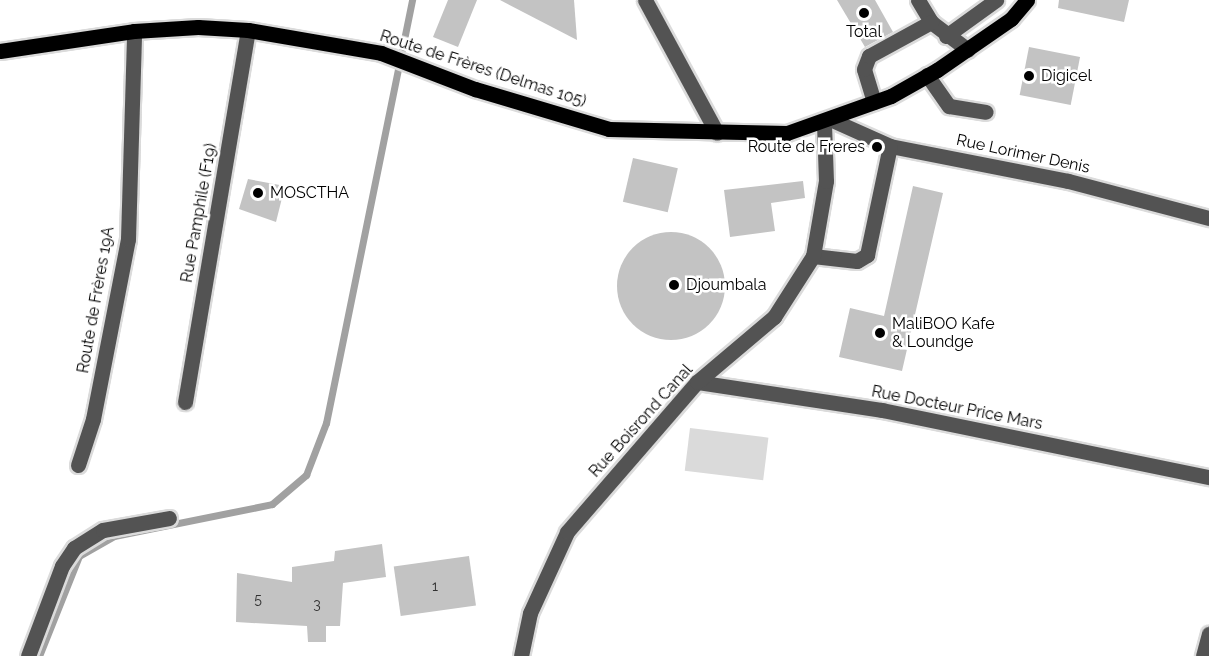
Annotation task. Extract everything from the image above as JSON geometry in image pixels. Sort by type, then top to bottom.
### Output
[{"type":"main road","name":"Route de Frères (Delmas 105)","points":[[0,51],[134,31],[198,27],[248,30],[381,52],[475,89],[609,129],[787,133],[828,121],[874,102],[927,75],[968,50],[1011,19],[1027,0]]},
{"type":"street","points":[[645,0],[717,133]]},
{"type":"street","points":[[918,0],[931,22],[946,36],[968,50]]},
{"type":"street","points":[[946,36],[996,0]]},
{"type":"street","points":[[874,102],[864,69],[869,56],[931,22]]},
{"type":"street","name":"Rue Pamphile (F19)","points":[[185,402],[248,30]]},
{"type":"street","name":"Route de Frères 19A","points":[[78,465],[93,419],[128,239],[134,31]]},
{"type":"street","points":[[927,75],[949,106],[986,112]]},
{"type":"street","name":"Rue Lorimer Denis","points":[[828,121],[890,146],[1068,181],[1209,218]]},
{"type":"street","name":"Rue Boisrond Canal","points":[[521,656],[530,613],[567,532],[697,382],[774,317],[813,256],[826,182],[828,121]]},
{"type":"street","points":[[813,256],[857,261],[867,255],[890,146]]},
{"type":"street","name":"Rue Docteur Price Mars","points":[[697,382],[882,410],[1209,477]]},
{"type":"street","points":[[28,656],[62,566],[74,548],[103,530],[169,518]]},
{"type":"street","points":[[1203,656],[1209,634]]},
{"type":"shaded area","points":[[690,428],[768,438],[763,480],[685,471]]},
{"type":"building","points":[[448,0],[477,0],[458,47],[433,37]]},
{"type":"building","points":[[500,0],[574,0],[577,40]]},
{"type":"building","points":[[837,0],[875,0],[893,32],[865,47]]},
{"type":"building","points":[[1059,0],[1129,0],[1124,22],[1058,8]]},
{"type":"building","points":[[1029,47],[1080,57],[1071,105],[1020,95]]},
{"type":"building","points":[[633,158],[678,168],[668,212],[623,202]]},
{"type":"building","points":[[248,179],[285,186],[276,222],[239,209]]},
{"type":"building","points":[[803,181],[805,198],[771,203],[775,231],[730,237],[724,190]]},
{"type":"building","points":[[913,186],[943,193],[902,371],[839,357],[850,308],[884,316]]},
{"type":"building","points":[[671,232],[692,236],[709,248],[721,265],[725,286],[721,307],[709,324],[692,336],[671,340],[650,336],[633,324],[621,307],[617,286],[621,265],[633,248],[650,236]]},
{"type":"building","points":[[382,544],[386,577],[343,583],[340,626],[326,626],[326,642],[308,642],[307,626],[236,622],[237,573],[292,582],[292,567],[334,561],[335,551]]},
{"type":"building","points":[[469,556],[476,606],[401,616],[394,567]]},
{"type":"waterway","points":[[39,656],[79,556],[114,536],[272,504],[306,475],[326,423],[412,0]]},
{"type":"place","name":"Total","points":[[864,13]]},
{"type":"place","name":"Digicel","points":[[1029,76]]},
{"type":"place","name":"Route de Freres","points":[[877,147]]},
{"type":"place","name":"MOSCTHA","points":[[258,193]]},
{"type":"place","name":"Djoumbala","points":[[674,285]]},
{"type":"place","name":"MaliBOO Kafe & Loundge","points":[[880,333]]}]
